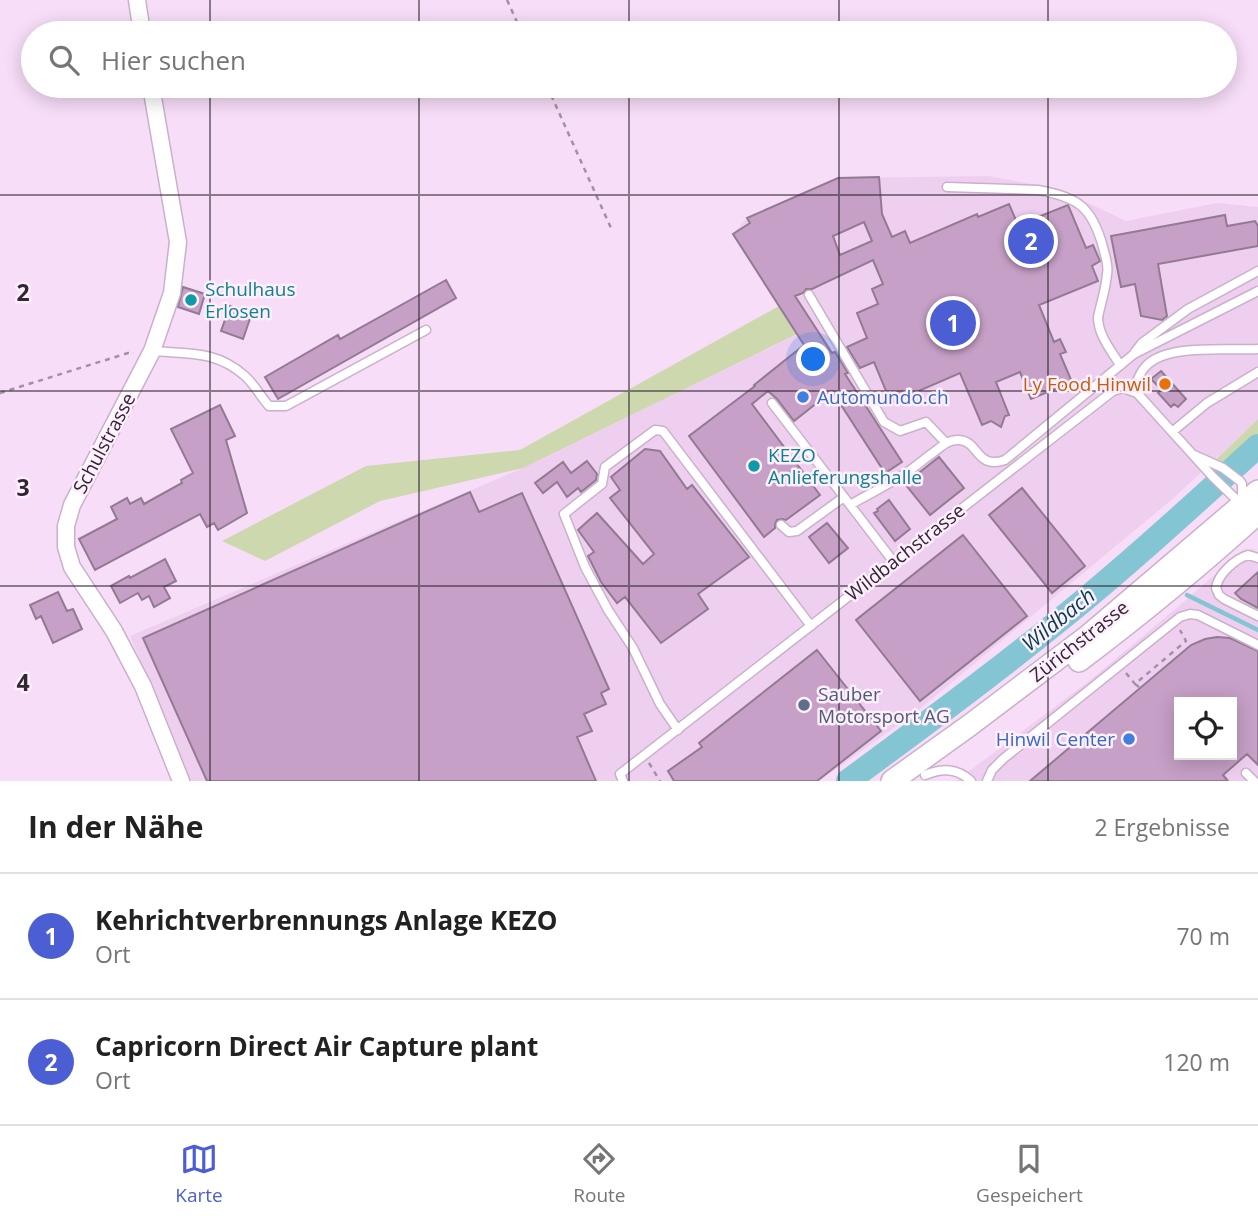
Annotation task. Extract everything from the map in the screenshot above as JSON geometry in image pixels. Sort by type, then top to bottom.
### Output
[{"type":"main road","name":"Zürichstrasse","points":[[921,778],[1123,627],[1248,504]]},
{"type":"main road","name":"Zürichstrasse","points":[[892,781],[1089,635],[1248,504]]},
{"type":"street","points":[[137,0],[140,21]]},
{"type":"street","name":"Schulstrasse","points":[[153,98],[178,242],[172,293],[152,352],[72,505],[66,526],[66,547],[72,567],[114,631],[143,686],[181,781]]},
{"type":"lane","points":[[947,187],[1038,190],[1073,200],[1088,212],[1096,225],[1107,265],[1098,324],[1120,365]]},
{"type":"lane","points":[[1134,354],[1142,343],[1188,309],[1258,271]]},
{"type":"lane","points":[[850,505],[903,475],[946,443],[958,439],[964,440],[987,461],[1005,460],[1134,354],[1258,291]]},
{"type":"lane","points":[[809,295],[884,422],[900,431],[926,422],[946,443]]},
{"type":"lane","points":[[152,352],[209,355],[222,360],[246,377],[269,406],[286,406],[426,330]]},
{"type":"lane","points":[[1248,504],[1213,477],[1133,391],[1144,368],[1160,357],[1192,350],[1258,349]]},
{"type":"lane","points":[[1172,432],[1207,403],[1258,372]]},
{"type":"lane","name":"Wildbachstrasse","points":[[623,781],[620,774],[1109,393],[1123,388],[1133,391]]},
{"type":"lane","points":[[772,403],[893,561]]},
{"type":"lane","points":[[678,730],[660,704],[633,648],[584,567],[564,514],[602,484],[606,467],[655,430],[663,431],[811,626]]},
{"type":"lane","points":[[1190,453],[1223,468],[1248,504]]},
{"type":"lane","points":[[781,525],[789,531],[797,531],[844,496]]},
{"type":"lane","points":[[1258,558],[1248,555],[1237,560],[1217,580],[1216,588],[1224,599],[1258,616]]},
{"type":"lane","points":[[986,781],[992,770],[1009,754],[1184,615],[1201,616],[1258,645]]},
{"type":"lane","points":[[921,778],[937,771],[953,770],[971,781]]},
{"type":"lane","points":[[1246,773],[1254,781]]},
{"type":"path","points":[[507,0],[517,21]]},
{"type":"path","points":[[552,98],[611,228]]},
{"type":"path","points":[[0,393],[128,353],[152,352]]},
{"type":"path","points":[[1121,666],[1137,686],[1186,640],[1180,628],[1184,615]]},
{"type":"path","points":[[650,751],[650,765],[660,781]]},
{"type":"shaded area","points":[[989,176],[1059,189],[1126,221],[1217,203],[1258,207],[1258,419],[1176,496],[915,713],[819,781],[190,781],[130,636],[523,468],[796,335],[733,234],[747,218],[838,178]]},
{"type":"shaded area","points":[[1253,549],[1258,552],[1258,781],[956,781],[1089,681],[1243,550]]},
{"type":"green space","points":[[779,306],[797,334],[523,468],[380,501],[265,561],[222,541],[366,466],[520,450]]},
{"type":"green space","points":[[1258,419],[1258,460],[1206,469]]},
{"type":"building","points":[[879,177],[882,214],[892,237],[905,231],[910,243],[977,214],[978,217],[1009,204],[1018,225],[1068,205],[1086,248],[1093,245],[1100,261],[1092,266],[1098,281],[1039,305],[1054,342],[1060,339],[1066,352],[1060,354],[1072,382],[1031,399],[1020,372],[996,382],[1009,415],[1005,416],[1001,427],[991,421],[982,425],[960,373],[891,403],[874,362],[860,368],[847,347],[867,338],[857,313],[878,304],[872,289],[883,284],[873,260],[795,296],[832,353],[835,352],[848,373],[845,374],[902,462],[885,473],[832,391],[794,421],[768,391],[752,404],[820,495],[786,520],[777,520],[775,528],[764,537],[689,436],[804,345],[733,234],[750,223],[747,218],[838,178]],"holes":[[[864,222],[872,241],[840,255],[833,236]]]},
{"type":"building","points":[[1225,215],[1227,226],[1255,221],[1258,226],[1258,246],[1158,264],[1167,316],[1162,320],[1141,316],[1135,284],[1121,287],[1111,236]]},
{"type":"building","points":[[446,280],[456,298],[278,399],[265,377],[338,335],[340,339]]},
{"type":"building","name":"Schulhaus Erlosen","points":[[183,287],[205,294],[199,314],[178,307]]},
{"type":"building","points":[[230,306],[252,313],[243,339],[221,331]]},
{"type":"building","name":"Ly Food Hinwil","points":[[1161,371],[1186,399],[1178,407],[1174,404],[1171,407],[1158,393],[1162,390],[1151,379]]},
{"type":"building","points":[[220,405],[235,436],[226,440],[247,513],[218,530],[214,523],[207,527],[200,514],[95,570],[79,539],[117,519],[111,507],[127,498],[130,504],[141,498],[144,504],[182,483],[181,480],[193,473],[171,429]]},
{"type":"building","points":[[645,449],[660,451],[687,489],[692,485],[749,557],[698,594],[708,609],[661,643],[625,597],[617,603],[601,582],[588,556],[594,552],[578,530],[597,513],[643,564],[654,554],[610,498],[620,490],[611,477]]},
{"type":"building","points":[[939,457],[964,488],[930,515],[905,484]]},
{"type":"building","points":[[587,461],[597,474],[596,480],[581,492],[578,488],[567,497],[557,482],[543,493],[535,483],[563,462],[571,473]]},
{"type":"building","points":[[1022,488],[1085,566],[1052,593],[989,515]]},
{"type":"building","points":[[470,492],[479,512],[522,493],[609,689],[601,693],[606,704],[584,714],[592,731],[577,737],[596,781],[207,781],[143,638]]},
{"type":"building","points":[[889,500],[910,529],[895,541],[874,513]]},
{"type":"building","points":[[827,523],[848,548],[829,563],[809,537]]},
{"type":"building","points":[[963,535],[1027,616],[920,701],[856,620]]},
{"type":"building","points":[[165,559],[176,581],[164,587],[170,598],[154,607],[149,596],[142,600],[138,593],[120,603],[111,586]]},
{"type":"building","points":[[1258,572],[1258,608],[1235,593]]},
{"type":"building","points":[[58,592],[67,611],[73,609],[82,629],[53,643],[41,616],[36,619],[30,605]]},
{"type":"building","points":[[1230,638],[1258,651],[1258,765],[1247,754],[1223,775],[1228,781],[1030,781],[1191,645],[1205,639]]},
{"type":"building","name":"Sauber Motorsport AG","points":[[817,650],[881,731],[817,781],[674,781],[668,771],[702,747],[699,743]]},
{"type":"waterway","name":"Wildbach","points":[[848,781],[1061,619],[1136,556],[1258,446]]},
{"type":"waterway","points":[[1187,595],[1258,630]]},
{"type":"place","name":"Capricorn Direct Air Capture plant","points":[[1031,241]]},
{"type":"place","name":"Schulhaus Erlosen","points":[[191,300]]},
{"type":"place","name":"Kehrichtverbrennungs Anlage KEZO","points":[[953,323]]},
{"type":"place","name":"Ly Food Hinwil","points":[[1165,384]]},
{"type":"place","name":"Automundo.ch","points":[[803,397]]},
{"type":"place","name":"KEZO Anlieferungshalle","points":[[754,466]]},
{"type":"place","name":"Sauber Motorsport AG","points":[[804,705]]},
{"type":"place","name":"Hinwil Center","points":[[1129,739]]}]
